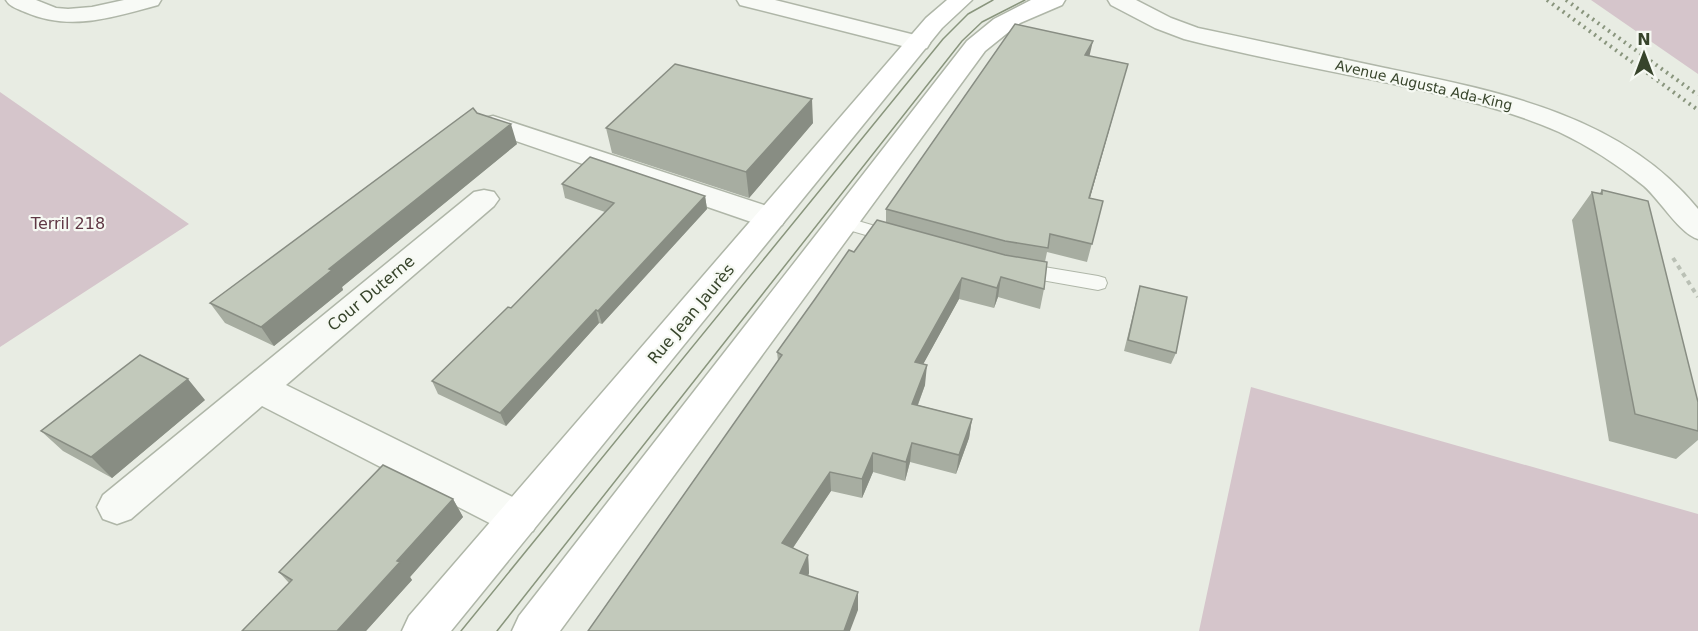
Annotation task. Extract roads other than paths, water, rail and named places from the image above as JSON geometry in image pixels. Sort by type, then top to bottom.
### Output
[{"type":"main road","name":"Rue Jean Jaurès","points":[[424,631],[940,16],[961,0]]},
{"type":"main road","points":[[534,631],[841,222],[989,33],[1016,14],[1054,0]]},
{"type":"street","points":[[17,0],[49,13],[66,16],[94,13],[150,0]]},
{"type":"street","points":[[748,0],[918,43]]},
{"type":"street","name":"Avenue Augusta Ada-King","points":[[1119,0],[1163,23],[1192,34],[1478,95],[1552,119],[1597,142],[1646,174],[1665,190],[1698,229]]},
{"type":"street","points":[[493,124],[771,218]]},
{"type":"street","name":"Cour Duterne","points":[[117,507],[484,199]]},
{"type":"street","points":[[258,388],[519,519]]},
{"type":"lane","points":[[841,222],[908,241]]},
{"type":"lane","points":[[1002,267],[1098,283]]},
{"type":"tram line","points":[[461,631],[943,39],[968,14],[993,0]]},
{"type":"tram line","points":[[497,631],[962,41],[982,22],[1025,0]]},
{"type":"railway","points":[[1547,0],[1698,110]]},
{"type":"railway","points":[[1566,0],[1698,95]]},
{"type":"park label","name":"Terril 218","points":[[68,223]]}]
